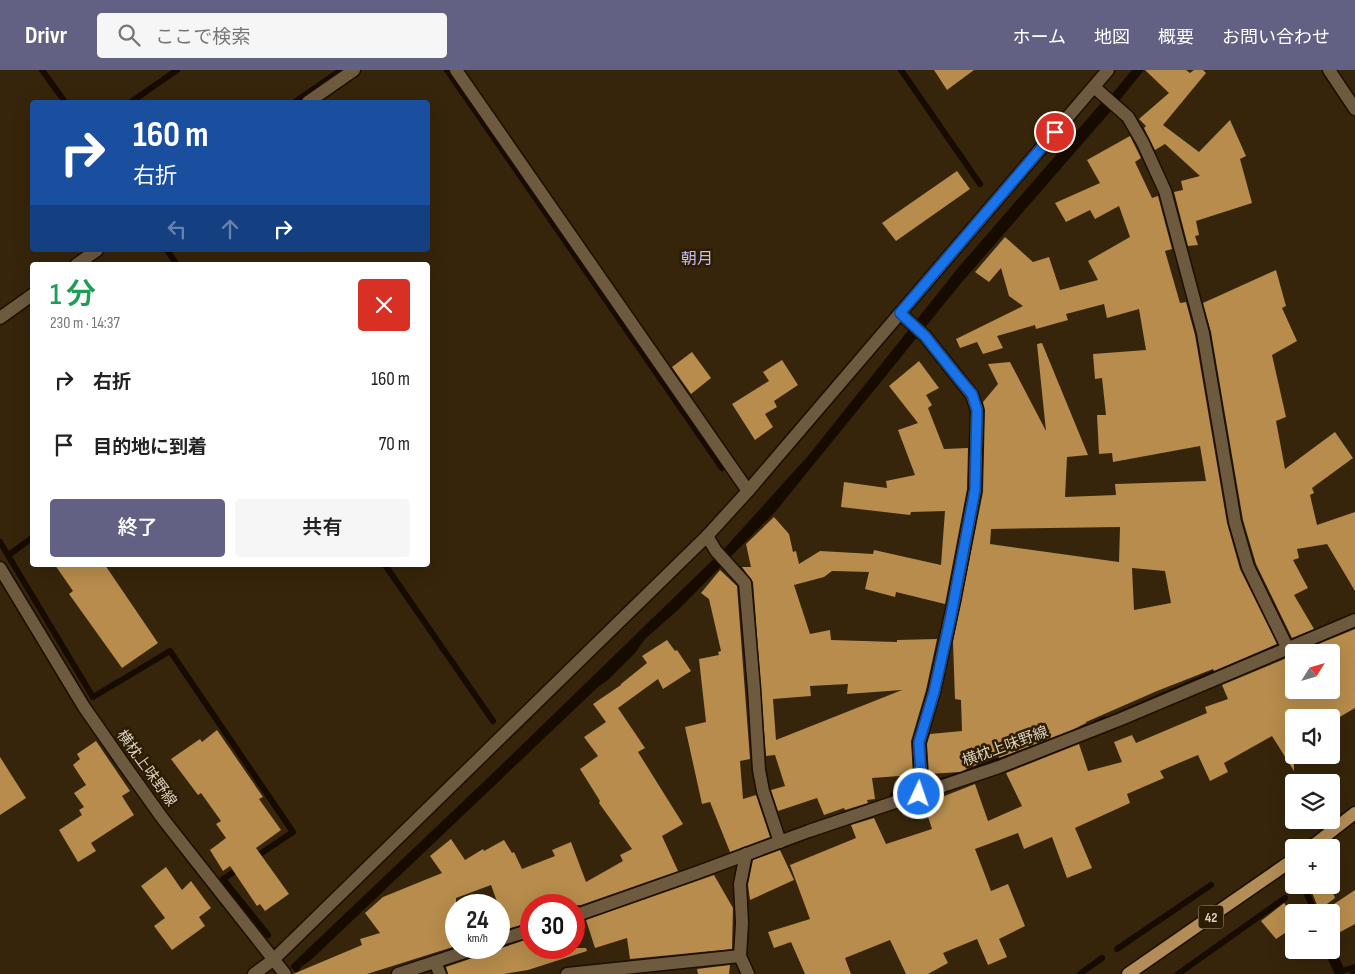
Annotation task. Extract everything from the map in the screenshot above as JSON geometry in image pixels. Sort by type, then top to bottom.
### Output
[{"type":"main road","points":[[1322,839],[1355,813]]},
{"type":"main road","name":"42","points":[[1128,974],[1285,865]]},
{"type":"street","points":[[311,100],[354,70]]},
{"type":"street","points":[[456,70],[748,491]]},
{"type":"street","points":[[254,974],[273,960],[707,536],[748,491],[1108,70]]},
{"type":"street","points":[[1330,70],[1355,109]]},
{"type":"street","points":[[1094,87],[1128,117],[1143,143],[1165,191],[1203,333],[1235,522],[1248,567],[1286,644]]},
{"type":"street","points":[[80,262],[94,252]]},
{"type":"street","points":[[0,318],[30,296]]},
{"type":"street","points":[[900,313],[925,336],[966,387],[975,401],[977,410],[975,490],[950,620],[934,692],[919,742],[921,775],[919,794]]},
{"type":"street","points":[[707,536],[716,551],[745,583],[759,770],[763,791],[780,842]]},
{"type":"street","name":"横枕上味野線","points":[[0,568],[84,707],[122,763],[285,974]]},
{"type":"street","name":"横枕上味野線","points":[[1300,644],[1355,620]]},
{"type":"street","name":"横枕上味野線","points":[[585,912],[780,842],[999,767],[1285,650]]},
{"type":"street","points":[[746,854],[740,884],[742,923],[740,956],[748,974]]},
{"type":"street","points":[[567,974],[740,956]]},
{"type":"street","points":[[398,974],[437,968],[455,959]]},
{"type":"shaded area","points":[[1132,70],[1144,70],[1110,112],[962,282],[775,512],[678,610],[645,639],[635,653],[609,679],[598,687],[312,959],[301,967],[297,974],[290,966],[723,550],[808,456],[958,268]]},
{"type":"shaded area","points":[[1278,642],[1279,646],[1118,714],[1118,712]]},
{"type":"shaded area","points":[[1105,716],[1107,719],[1075,734],[930,786],[928,783],[1072,731]]},
{"type":"building","points":[[934,70],[974,70],[947,90]]},
{"type":"building","points":[[1145,70],[1186,70],[1190,73],[1194,70],[1203,70],[1206,73],[1163,125],[1199,152],[1230,120],[1246,156],[1240,159],[1252,203],[1196,221],[1199,235],[1195,236],[1198,245],[1188,246],[1174,192],[1183,190],[1181,181],[1200,176],[1165,144],[1155,150],[1144,128],[1146,126],[1139,119],[1169,93]]},
{"type":"building","points":[[1130,136],[1141,158],[1135,162],[1152,198],[1158,196],[1172,249],[1165,251],[1180,303],[1186,302],[1195,335],[1227,523],[1240,569],[1277,644],[1214,671],[1213,669],[1157,691],[1074,729],[999,758],[998,756],[960,772],[929,774],[927,744],[930,734],[962,731],[961,700],[955,699],[953,642],[983,492],[985,410],[983,402],[998,384],[988,364],[1010,362],[1046,431],[1037,344],[1042,343],[1088,455],[1067,457],[1065,497],[1116,495],[1115,484],[1206,481],[1200,446],[1113,462],[1112,453],[1099,454],[1097,415],[1106,415],[1102,378],[1095,379],[1093,354],[1146,350],[1139,309],[1107,318],[1104,304],[1066,314],[1068,320],[1036,329],[1035,325],[997,336],[1003,348],[983,354],[977,342],[960,348],[956,339],[1023,306],[1009,296],[1001,268],[989,282],[975,272],[1005,237],[1033,262],[1049,257],[1060,290],[1098,280],[1088,261],[1130,237],[1119,206],[1095,219],[1090,210],[1066,222],[1055,203],[1100,183],[1087,160]],"holes":[[[1120,527],[1119,562],[990,544],[991,529]],[[1132,568],[1165,571],[1171,603],[1134,610]]]},
{"type":"building","points":[[957,171],[970,189],[896,241],[882,223]]},
{"type":"building","points":[[1276,270],[1286,306],[1282,308],[1297,341],[1272,355],[1286,417],[1276,421],[1285,469],[1335,432],[1353,458],[1312,488],[1314,493],[1310,495],[1317,525],[1355,512],[1355,591],[1327,544],[1297,549],[1299,558],[1293,560],[1308,588],[1294,595],[1314,629],[1292,638],[1256,564],[1243,520],[1211,332],[1203,303]]},
{"type":"building","points":[[692,352],[711,378],[691,394],[672,367]]},
{"type":"building","points":[[782,360],[798,385],[774,401],[777,407],[765,414],[773,427],[755,440],[732,404],[769,381],[763,372]]},
{"type":"building","points":[[919,361],[939,388],[926,395],[932,405],[928,408],[944,449],[968,448],[967,489],[945,604],[896,592],[895,597],[865,589],[869,572],[832,571],[824,577],[794,585],[810,634],[830,630],[831,640],[897,642],[897,640],[937,639],[926,690],[911,741],[913,775],[872,778],[875,799],[867,800],[868,803],[845,810],[844,808],[824,815],[817,798],[778,811],[771,790],[785,786],[775,755],[766,756],[753,582],[742,567],[751,567],[746,544],[774,517],[789,534],[793,552],[796,551],[799,564],[820,551],[873,554],[874,550],[941,565],[945,511],[911,512],[910,515],[841,507],[844,482],[887,488],[886,481],[915,475],[898,430],[918,423],[889,386]],"holes":[[[848,684],[847,694],[902,690],[776,740],[773,699],[811,696],[810,686]]]},
{"type":"building","points":[[56,567],[106,567],[158,643],[122,668],[69,594],[73,591]]},
{"type":"building","points":[[720,570],[737,586],[750,759],[740,761],[743,799],[756,795],[770,837],[730,852],[710,802],[702,804],[685,727],[706,722],[699,659],[719,655],[718,652],[721,651],[709,599],[701,593]]},
{"type":"building","points":[[1355,629],[1355,708],[1340,717],[1340,709],[1285,709],[1285,757],[1272,736],[1224,763],[1228,772],[1210,781],[1198,755],[1160,771],[1164,778],[1127,794],[1130,803],[1075,828],[1092,868],[1067,878],[1052,837],[1024,849],[1018,833],[975,849],[991,891],[1008,884],[1025,926],[999,939],[1007,957],[988,965],[977,939],[943,953],[948,963],[928,974],[906,974],[890,940],[845,958],[851,974],[805,974],[791,942],[774,948],[768,932],[810,919],[790,865],[856,838],[851,825],[874,818],[886,844],[932,829],[924,804],[975,784],[988,821],[1022,806],[1006,773],[1079,744],[1088,771],[1122,762],[1114,742],[1132,735],[1136,743],[1207,713],[1205,707],[1228,699],[1222,685],[1285,659],[1285,699],[1340,699],[1340,644],[1318,644]]},
{"type":"building","points":[[667,640],[675,651],[677,650],[691,671],[663,689],[658,679],[618,708],[645,748],[638,752],[683,824],[662,836],[678,871],[585,904],[585,894],[520,894],[520,925],[510,928],[510,894],[494,894],[491,885],[467,894],[445,894],[445,949],[367,974],[293,974],[362,945],[360,939],[380,933],[365,913],[383,897],[442,873],[430,856],[451,839],[465,860],[483,849],[484,851],[504,840],[512,853],[514,852],[522,869],[555,856],[552,850],[571,842],[586,882],[623,861],[620,855],[632,849],[599,803],[600,801],[580,769],[598,756],[584,737],[606,722],[593,704],[621,685],[647,663],[642,656]]},
{"type":"building","points":[[217,730],[263,797],[259,799],[281,830],[256,848],[289,894],[265,911],[260,904],[257,906],[230,866],[223,871],[210,850],[226,838],[216,824],[221,821],[201,793],[198,795],[171,759],[200,739],[202,742]]},
{"type":"building","points":[[96,741],[130,791],[122,796],[134,815],[91,843],[96,851],[78,862],[59,830],[82,815],[79,810],[84,807],[74,793],[86,785],[73,765],[80,759],[77,754]]},
{"type":"building","points":[[0,757],[26,798],[0,815]]},
{"type":"building","points":[[780,850],[794,880],[750,900],[748,885],[753,860]]},
{"type":"building","points":[[166,867],[182,890],[191,881],[211,908],[199,917],[205,926],[172,950],[154,926],[165,918],[141,886]]},
{"type":"building","points":[[714,875],[733,908],[732,949],[630,959],[627,938],[595,948],[586,920]]},
{"type":"building","points":[[1355,890],[1355,924],[1340,932],[1340,904],[1334,904]]},
{"type":"building","points":[[1313,894],[1333,894],[1335,898],[1327,904],[1317,904]]},
{"type":"building","points":[[1284,903],[1285,904],[1285,933],[1276,939],[1261,921]]},
{"type":"building","points":[[520,942],[520,959],[562,959],[528,970],[504,974],[448,974],[446,967],[469,959],[510,959],[510,945]]},
{"type":"building","points":[[730,965],[729,974],[698,974],[697,969]]},
{"type":"waterway","points":[[42,70],[64,100]]},
{"type":"waterway","points":[[134,100],[177,70]]},
{"type":"waterway","points":[[298,100],[341,70]]},
{"type":"waterway","points":[[447,70],[722,468]]},
{"type":"waterway","points":[[901,70],[980,184]]},
{"type":"waterway","points":[[168,252],[175,262]]},
{"type":"waterway","points":[[10,554],[30,539]]},
{"type":"waterway","points":[[0,542],[93,697],[170,651],[293,832],[254,858]]},
{"type":"waterway","points":[[386,567],[493,721]]},
{"type":"waterway","points":[[893,795],[912,789]]},
{"type":"waterway","points":[[240,868],[223,879],[268,935]]},
{"type":"waterway","points":[[1117,949],[1211,885]]},
{"type":"waterway","points":[[1307,894],[1311,904]]},
{"type":"waterway","points":[[1178,974],[1285,898]]},
{"type":"waterway","points":[[1080,974],[1102,958]]},
{"type":"waterway","points":[[1331,959],[1338,974]]},
{"type":"waterway","points":[[1336,959],[1342,971],[1355,967]]},
{"type":"district","name":"朝月","points":[[697,258]]},
{"type":"route","points":[[919,794],[921,775],[919,742],[934,692],[975,490],[977,410],[972,394],[925,336],[900,313],[1055,132]]}]
